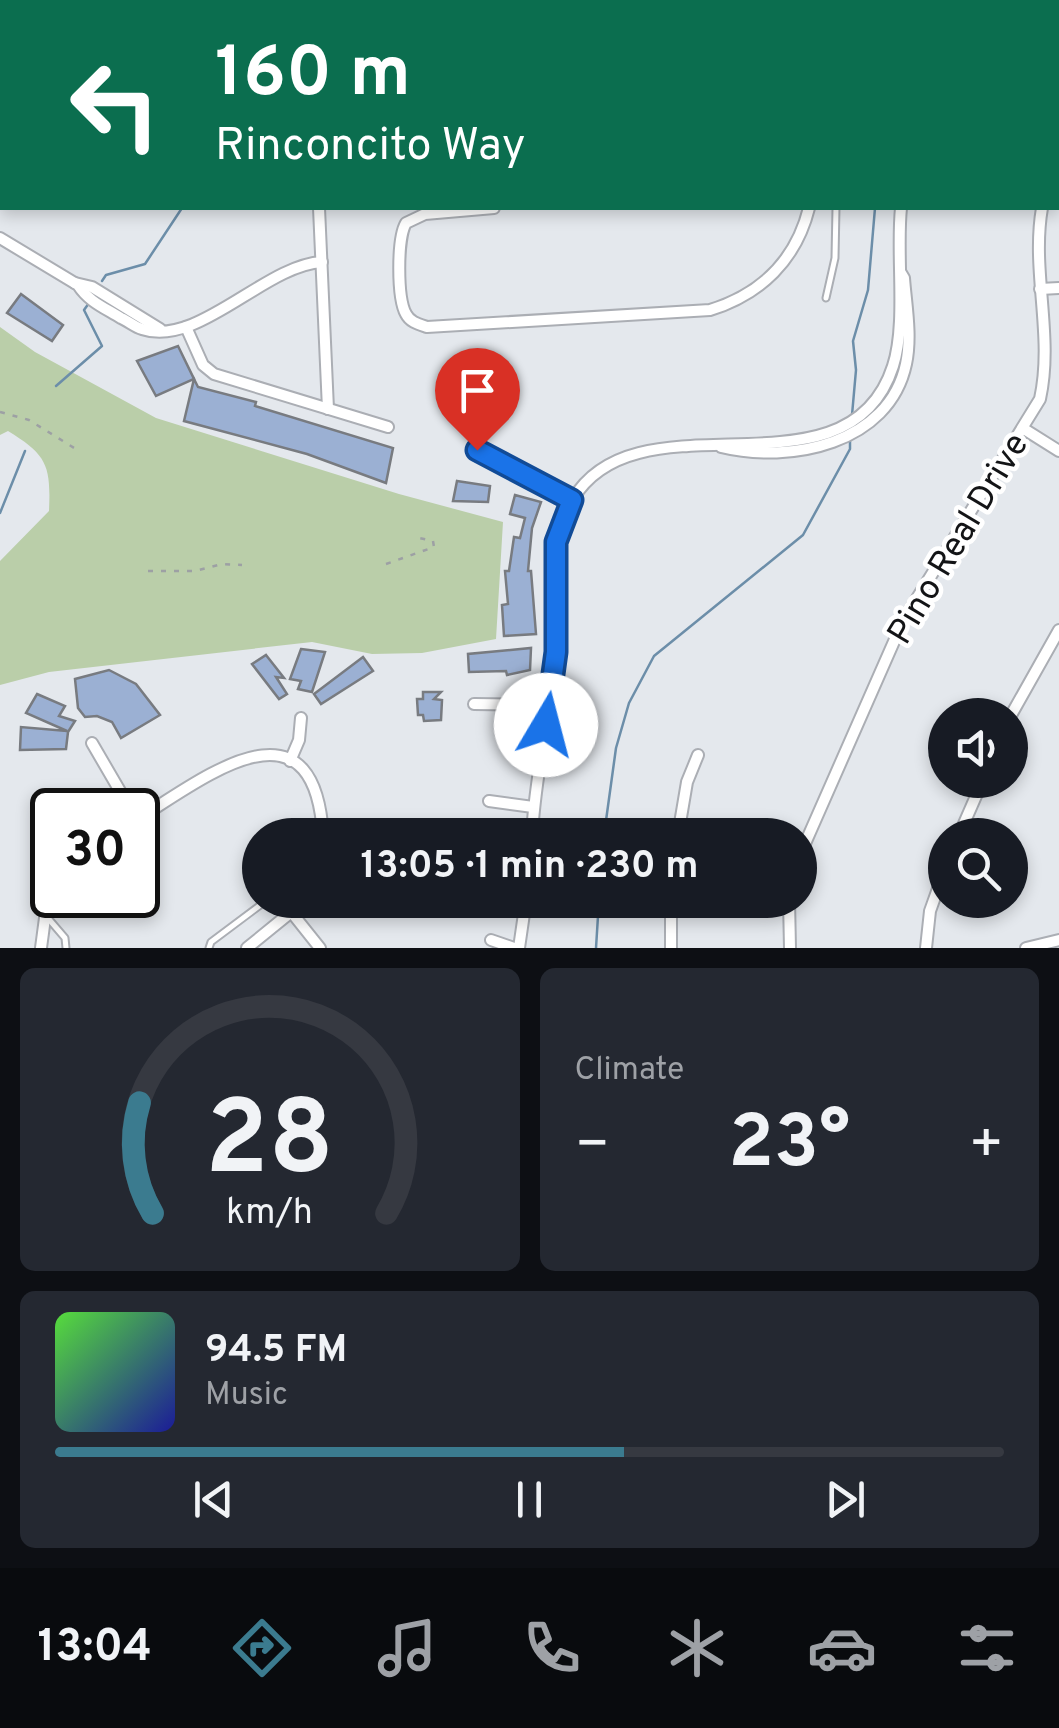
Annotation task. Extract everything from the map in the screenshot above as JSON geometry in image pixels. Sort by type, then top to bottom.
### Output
[{"type":"street","points":[[319,210],[328,408]]},
{"type":"street","points":[[471,210],[425,214],[406,223],[399,240],[403,303],[413,322],[427,327],[710,310],[741,298],[772,276],[797,242],[808,210]]},
{"type":"street","points":[[533,818],[556,640],[556,542],[572,500],[588,480],[622,458],[655,450],[720,447],[736,451],[816,443],[862,429],[897,388],[904,278],[899,270],[901,210]]},
{"type":"street","name":"Pino Real Drive","points":[[816,818],[897,631],[1024,429],[1042,388],[1042,210]]},
{"type":"street","points":[[0,238],[74,283],[87,298],[102,300],[140,329],[186,327],[306,264],[322,262]]},
{"type":"street","points":[[1040,289],[1059,288]]},
{"type":"street","points":[[186,327],[207,370],[388,426]]},
{"type":"street","points":[[1024,429],[1059,451]]},
{"type":"street","points":[[477,450],[572,500]]},
{"type":"street","points":[[1020,698],[1059,630]]},
{"type":"street","points":[[474,704],[548,705]]},
{"type":"street","points":[[290,761],[299,740],[301,718]]},
{"type":"street","points":[[92,743],[118,788]]},
{"type":"street","points":[[160,806],[233,761],[261,754],[290,761],[307,774],[319,794],[321,818]]},
{"type":"street","points":[[681,818],[687,782],[698,755]]},
{"type":"street","points":[[488,801],[533,807]]},
{"type":"street","points":[[41,948],[45,918]]},
{"type":"street","points":[[246,948],[285,918]]},
{"type":"street","points":[[296,918],[320,948]]},
{"type":"street","points":[[491,940],[516,948],[522,918]]},
{"type":"street","points":[[671,918],[671,948]]},
{"type":"street","points":[[789,918],[790,948]]},
{"type":"street","points":[[926,948],[929,918]]},
{"type":"street","points":[[1026,948],[1059,940]]},
{"type":"lane","points":[[826,298],[836,258],[836,210]]},
{"type":"lane","points":[[48,918],[62,932],[66,948]]},
{"type":"lane","points":[[209,948],[211,942],[243,918]]},
{"type":"path","points":[[0,412],[28,420],[80,451]]},
{"type":"path","points":[[386,564],[434,547],[434,542],[418,538]]},
{"type":"path","points":[[148,571],[195,572],[222,564],[242,565]]},
{"type":"green space","points":[[0,327],[35,352],[156,418],[399,494],[503,522],[496,639],[422,653],[372,654],[312,642],[49,672],[0,685],[0,561],[49,511],[49,495],[47,472],[39,455],[8,431],[0,435]]},
{"type":"building","points":[[21,294],[63,325],[52,341],[7,313]]},
{"type":"building","points":[[178,346],[194,379],[156,396],[137,361]]},
{"type":"building","points":[[194,379],[198,387],[256,402],[255,406],[393,448],[386,483],[307,454],[184,421]]},
{"type":"building","points":[[457,481],[490,486],[488,502],[453,501]]},
{"type":"building","points":[[515,495],[541,502],[532,528],[528,571],[536,634],[504,636],[502,605],[508,604],[505,571],[509,571],[514,537],[520,538],[525,518],[510,514]]},
{"type":"building","points":[[531,648],[530,670],[507,675],[506,671],[469,672],[468,654]]},
{"type":"building","points":[[301,649],[325,652],[312,692],[298,689],[301,681],[290,679]]},
{"type":"building","points":[[266,655],[284,678],[276,677],[287,694],[279,699],[252,664]]},
{"type":"building","points":[[363,657],[373,671],[321,704],[314,694]]},
{"type":"building","points":[[109,670],[136,684],[160,715],[121,738],[112,722],[97,716],[85,717],[78,708],[75,679]]},
{"type":"building","points":[[423,692],[441,692],[434,699],[442,700],[441,720],[424,721],[423,715],[418,715],[417,699],[423,699]]},
{"type":"building","points":[[37,694],[65,706],[59,716],[75,721],[68,732],[66,749],[20,750],[21,727],[67,731],[26,713]]},
{"type":"waterway","points":[[102,281],[106,275],[145,264],[181,210]]},
{"type":"waterway","points":[[852,415],[856,370],[853,341],[868,290],[875,210]]},
{"type":"waterway","points":[[56,386],[102,346],[84,310],[89,303]]},
{"type":"waterway","points":[[606,818],[616,748],[629,703],[654,656],[803,535],[850,449],[850,438]]},
{"type":"waterway","points":[[0,513],[25,451]]},
{"type":"waterway","points":[[596,948],[598,918]]},
{"type":"route","points":[[477,450],[572,500],[556,542],[556,652],[546,725]]}]
